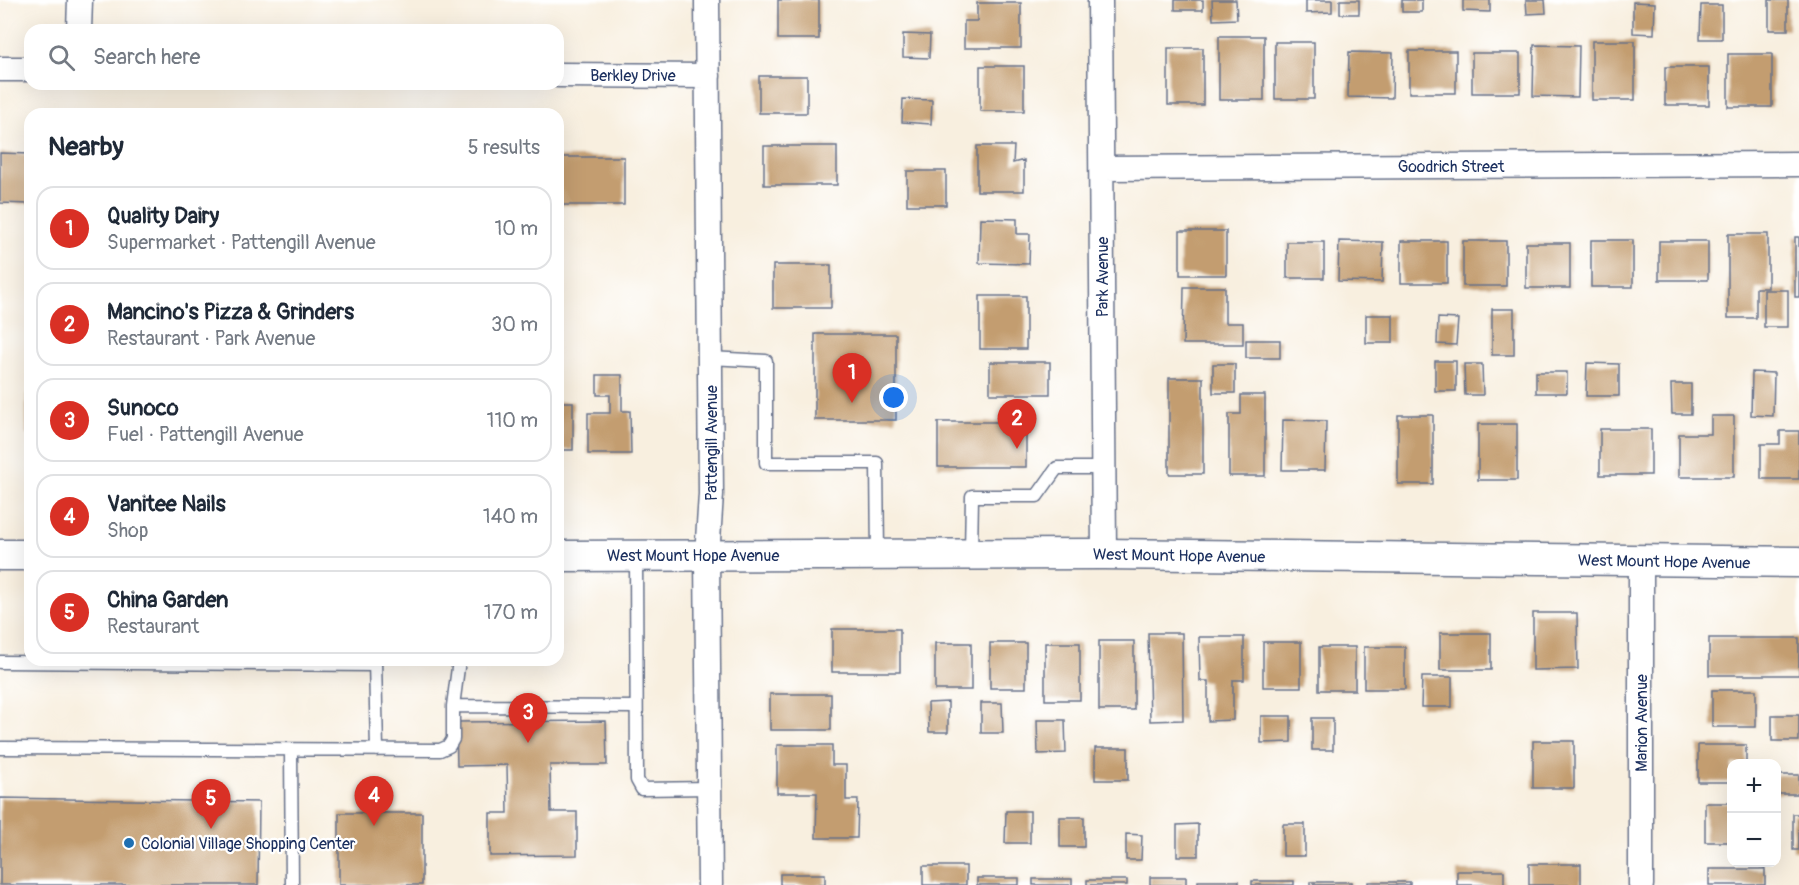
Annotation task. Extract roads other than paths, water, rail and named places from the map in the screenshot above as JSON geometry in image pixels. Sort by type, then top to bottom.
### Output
[{"type":"street","points":[[79,24],[80,0]]},
{"type":"street","name":"Pattengill Avenue","points":[[707,0],[711,506],[707,556],[710,885]]},
{"type":"street","name":"Park Avenue","points":[[1100,0],[1104,554]]},
{"type":"street","points":[[0,69],[24,69]]},
{"type":"street","name":"Berkley Drive","points":[[564,75],[708,76]]},
{"type":"street","name":"Goodrich Street","points":[[1102,168],[1799,164]]},
{"type":"street","name":"West Mount Hope Avenue","points":[[564,556],[1104,554],[1799,562]]},
{"type":"street","points":[[0,555],[24,555]]},
{"type":"street","name":"Marion Avenue","points":[[1641,561],[1641,885]]},
{"type":"lane","points":[[710,358],[766,361],[766,463],[877,463],[878,554]]},
{"type":"lane","points":[[971,554],[972,496],[1037,496],[1057,468],[1103,468]]},
{"type":"lane","points":[[636,556],[637,780],[642,789],[709,788]]},
{"type":"lane","points":[[0,662],[24,662]]},
{"type":"lane","points":[[375,666],[377,750]]},
{"type":"lane","points":[[0,748],[440,750],[449,746],[453,739],[453,706],[458,666]]},
{"type":"lane","points":[[453,706],[636,707]]},
{"type":"lane","points":[[291,750],[292,885]]},
{"type":"place","name":"Quality Dairy","points":[[852,403]]},
{"type":"place","name":"Mancino's Pizza & Grinders","points":[[1017,449]]},
{"type":"place","name":"Sunoco","points":[[528,743]]},
{"type":"place","name":"Vanitee Nails","points":[[374,826]]},
{"type":"place","name":"China Garden","points":[[211,829]]},
{"type":"place","name":"Colonial Village Shopping Center","points":[[129,843]]}]
